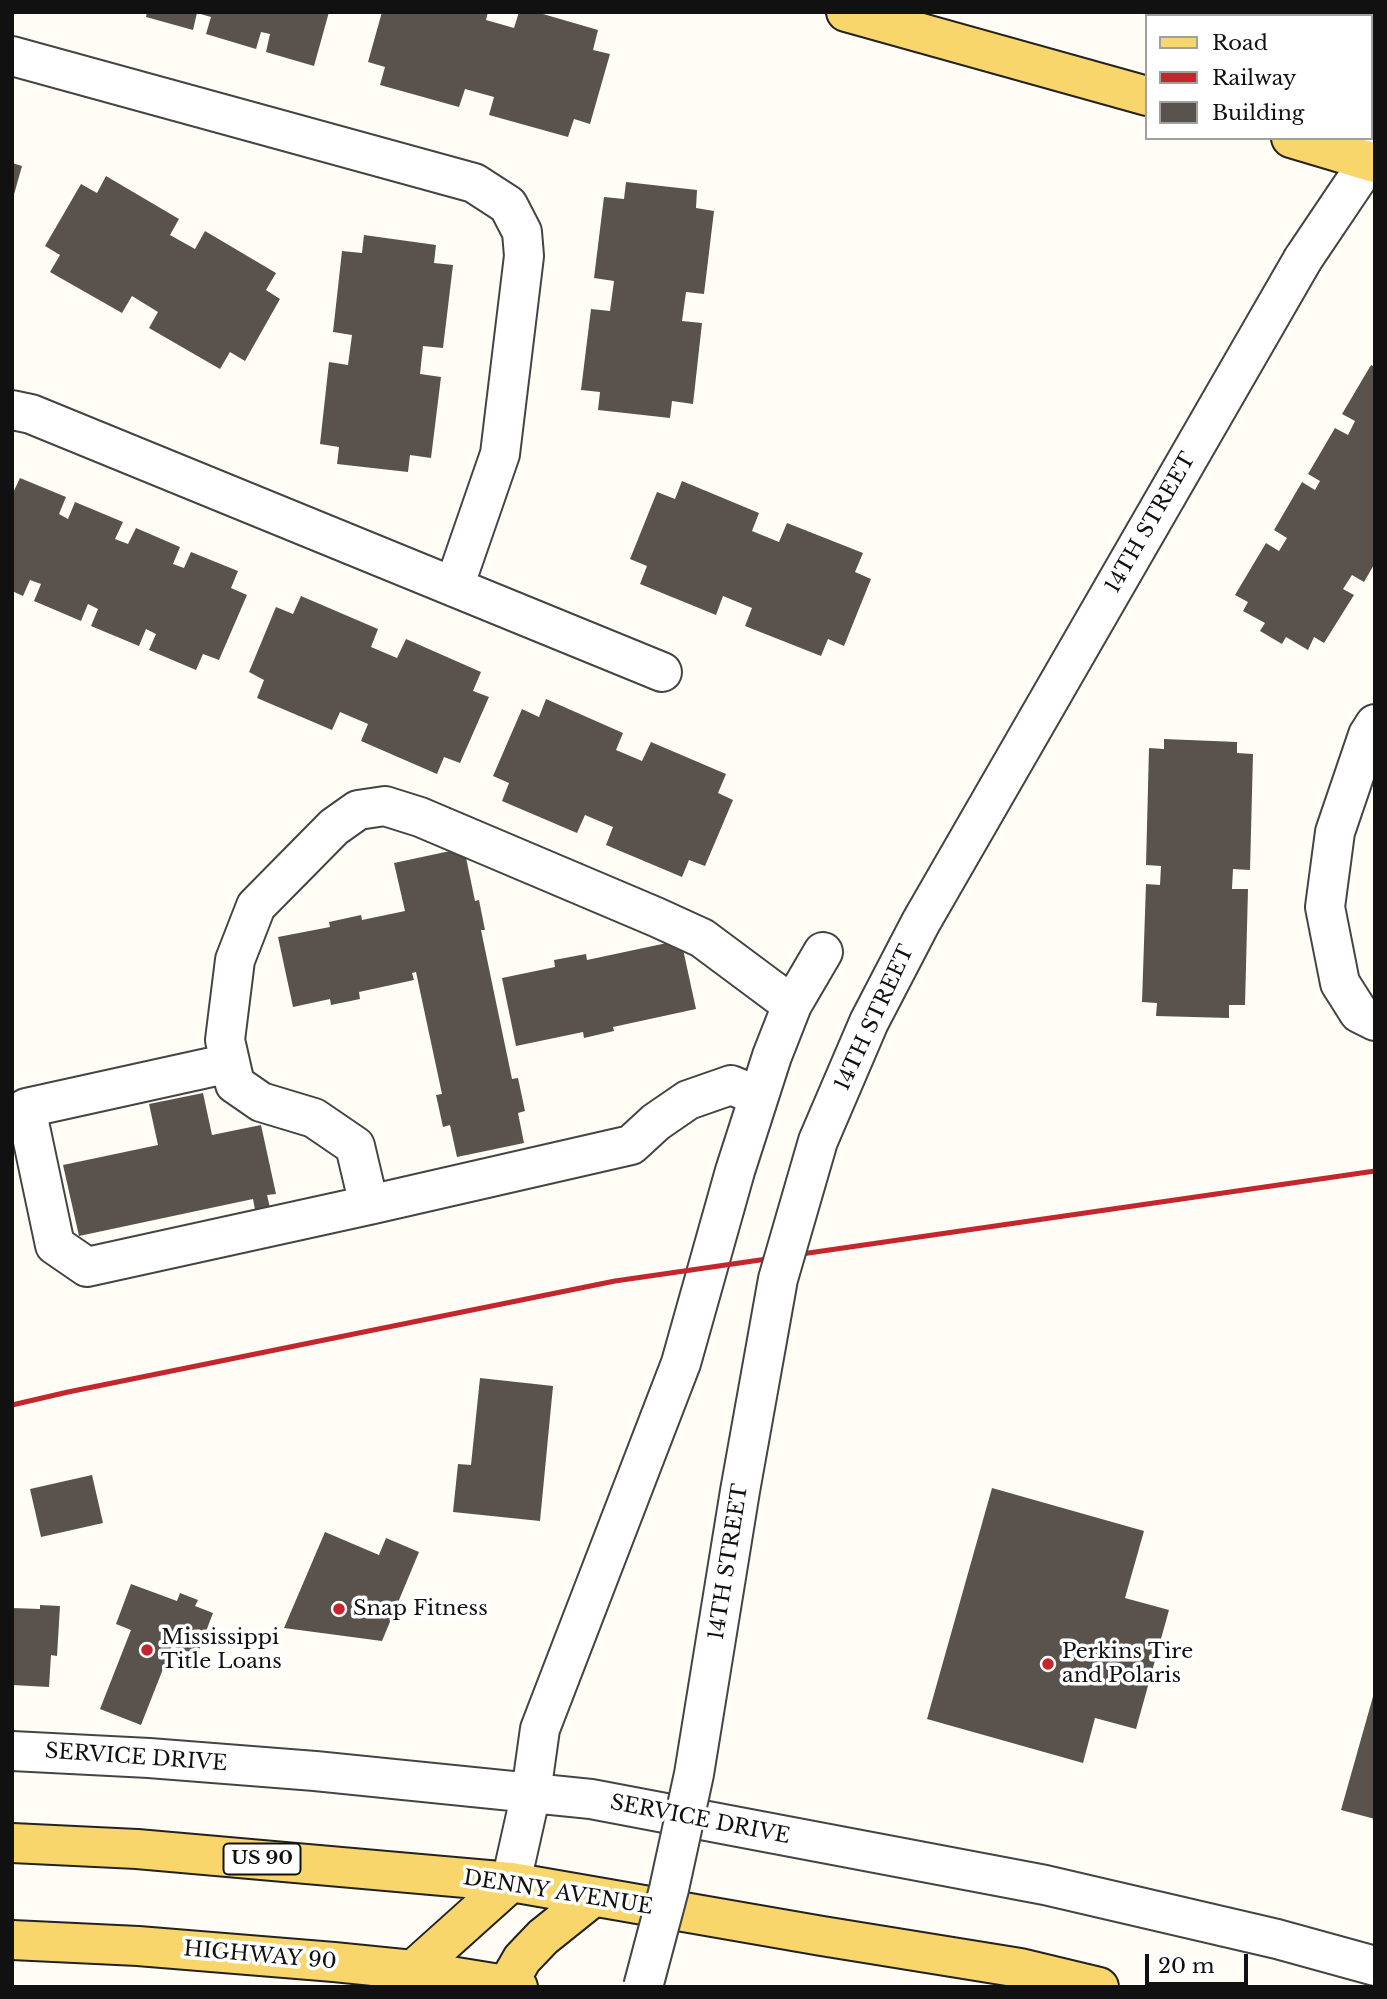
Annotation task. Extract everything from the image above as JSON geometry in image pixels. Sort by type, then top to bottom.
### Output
[{"type":"main road","points":[[846,12],[1146,92]]},
{"type":"main road","points":[[1299,140],[1373,159]]},
{"type":"main road","name":"DENNY AVENUE","points":[[12,1843],[137,1849],[511,1882],[1020,1968],[1099,1987]]},
{"type":"main road","points":[[12,1869],[66,1846]]},
{"type":"main road","points":[[413,1970],[511,1882]]},
{"type":"main road","points":[[511,1986],[522,1959],[543,1937],[593,1897]]},
{"type":"main road","name":"HIGHWAY 90","points":[[12,1940],[138,1947],[413,1970],[511,1986]]},
{"type":"street","points":[[12,56],[474,183],[508,205],[522,232],[524,256],[500,454],[454,587]]},
{"type":"street","name":"14TH STREET","points":[[643,1987],[669,1889],[694,1774],[778,1279],[818,1141],[869,1021],[921,922],[1303,259],[1373,159]]},
{"type":"street","points":[[12,411],[31,414],[662,672]]},
{"type":"street","points":[[1375,724],[1368,735],[1335,832],[1325,907],[1340,983],[1359,1013],[1375,1021]]},
{"type":"street","points":[[369,1205],[355,1146],[314,1118],[261,1102],[235,1084],[225,1040],[235,960],[256,906],[334,827],[358,810],[385,806],[420,817],[656,917],[702,938],[793,1005]]},
{"type":"street","points":[[511,1882],[531,1793],[540,1729],[681,1363],[758,1096],[793,1005],[822,952]]},
{"type":"street","points":[[230,1063],[26,1108],[55,1245],[87,1267],[631,1145],[656,1122],[688,1100],[731,1085],[758,1096]]},
{"type":"street","name":"SERVICE DRIVE","points":[[12,1751],[315,1771],[591,1799],[1045,1885],[1277,1939],[1375,1966]]},
{"type":"building","points":[[147,12],[329,12],[314,66],[266,52],[270,34],[261,32],[256,49],[206,34],[211,17],[197,13],[193,30],[146,17]]},
{"type":"building","points":[[382,12],[488,12],[486,20],[514,28],[519,12],[536,12],[598,30],[593,50],[610,54],[590,124],[574,119],[568,137],[489,115],[494,97],[465,89],[459,107],[380,85],[385,67],[368,62]]},
{"type":"building","points":[[1274,12],[1338,14],[1275,14]]},
{"type":"building","points":[[12,163],[22,166],[13,198],[12,198]]},
{"type":"building","points":[[106,176],[179,219],[170,235],[195,249],[205,231],[276,273],[266,290],[280,299],[245,361],[230,352],[220,369],[149,328],[158,312],[132,296],[122,313],[50,272],[60,255],[45,246],[81,184],[97,193]]},
{"type":"building","points":[[626,182],[697,190],[696,208],[714,211],[704,294],[686,292],[682,321],[702,323],[693,404],[672,401],[670,418],[598,410],[600,392],[581,390],[591,309],[610,311],[614,281],[594,278],[604,197],[624,199]]},
{"type":"building","points":[[364,235],[436,245],[434,263],[453,265],[443,348],[423,346],[420,374],[441,377],[431,458],[410,455],[408,472],[337,464],[339,447],[320,444],[329,362],[348,365],[352,335],[333,332],[342,251],[362,253]]},
{"type":"building","points":[[1371,365],[1375,367],[1375,563],[1364,582],[1352,575],[1343,589],[1354,595],[1324,643],[1314,637],[1308,650],[1286,637],[1282,644],[1260,631],[1265,623],[1243,611],[1248,602],[1235,595],[1266,543],[1279,551],[1287,538],[1274,530],[1302,482],[1315,490],[1320,481],[1308,474],[1335,428],[1348,435],[1355,421],[1342,414]]},
{"type":"building","points":[[20,478],[66,497],[59,514],[68,519],[75,502],[123,522],[115,539],[128,544],[136,528],[180,547],[173,564],[184,568],[191,552],[238,571],[231,588],[247,595],[219,660],[203,654],[196,670],[149,650],[156,634],[146,629],[139,646],[91,626],[98,609],[88,604],[81,621],[34,601],[41,584],[30,580],[23,596],[12,591],[12,495]]},
{"type":"building","points":[[682,481],[759,513],[752,531],[779,542],[787,523],[863,553],[855,572],[871,579],[844,646],[828,639],[821,656],[745,626],[752,608],[723,596],[716,615],[640,584],[647,566],[630,559],[657,492],[675,499]]},
{"type":"building","points":[[301,596],[378,629],[371,647],[397,658],[406,639],[481,672],[473,691],[489,697],[460,763],[444,757],[437,774],[361,741],[368,724],[340,712],[332,730],[257,698],[264,680],[249,672],[276,607],[293,614]]},
{"type":"building","points":[[546,699],[623,733],[616,750],[642,761],[651,742],[726,774],[718,793],[733,800],[705,866],[689,860],[682,877],[606,845],[613,827],[585,815],[577,833],[502,801],[509,783],[493,776],[522,709],[539,717]]},
{"type":"building","points":[[1164,739],[1237,742],[1237,753],[1253,754],[1250,870],[1233,869],[1232,889],[1248,889],[1245,1005],[1229,1005],[1229,1018],[1156,1016],[1157,1003],[1142,1002],[1146,884],[1160,885],[1161,866],[1146,865],[1149,748],[1164,749]]},
{"type":"building","points":[[464,848],[475,901],[479,900],[485,930],[481,930],[512,1079],[518,1078],[525,1111],[518,1113],[524,1143],[457,1157],[450,1125],[443,1127],[436,1095],[442,1094],[416,972],[412,973],[414,980],[359,992],[360,999],[331,1005],[330,999],[293,1007],[278,937],[330,927],[329,922],[361,915],[362,920],[405,911],[394,863]]},
{"type":"building","points":[[681,940],[696,1009],[613,1027],[614,1031],[584,1038],[583,1032],[516,1046],[502,978],[555,967],[554,960],[586,954],[587,960]]},
{"type":"building","points":[[203,1093],[212,1135],[261,1125],[276,1194],[267,1195],[271,1212],[256,1215],[253,1199],[79,1236],[63,1165],[158,1145],[149,1104]]},
{"type":"building","points":[[480,1378],[553,1386],[540,1521],[453,1512],[458,1464],[471,1465]]},
{"type":"building","points":[[92,1475],[103,1523],[41,1537],[30,1489]]},
{"type":"building","name":"Perkins Tire and Polaris","points":[[992,1488],[1144,1531],[1125,1598],[1169,1610],[1136,1729],[1095,1718],[1083,1763],[927,1719]]},
{"type":"building","points":[[325,1532],[379,1555],[386,1538],[419,1552],[382,1641],[284,1628]]},
{"type":"building","name":"Mississippi Title Loans","points":[[131,1584],[177,1601],[180,1593],[198,1600],[195,1606],[213,1613],[197,1655],[172,1646],[141,1725],[100,1709],[131,1630],[116,1624]]},
{"type":"building","points":[[40,1605],[60,1606],[57,1656],[51,1655],[49,1687],[12,1685],[12,1608],[40,1609]]},
{"type":"building","points":[[1375,1693],[1375,1819],[1341,1810]]},
{"type":"railway","points":[[12,1405],[615,1281],[1375,1171]]},
{"type":"place","name":"Snap Fitness","points":[[339,1609]]},
{"type":"place","name":"Mississippi Title Loans","points":[[147,1650]]},
{"type":"place","name":"Perkins Tire and Polaris","points":[[1048,1664]]}]
